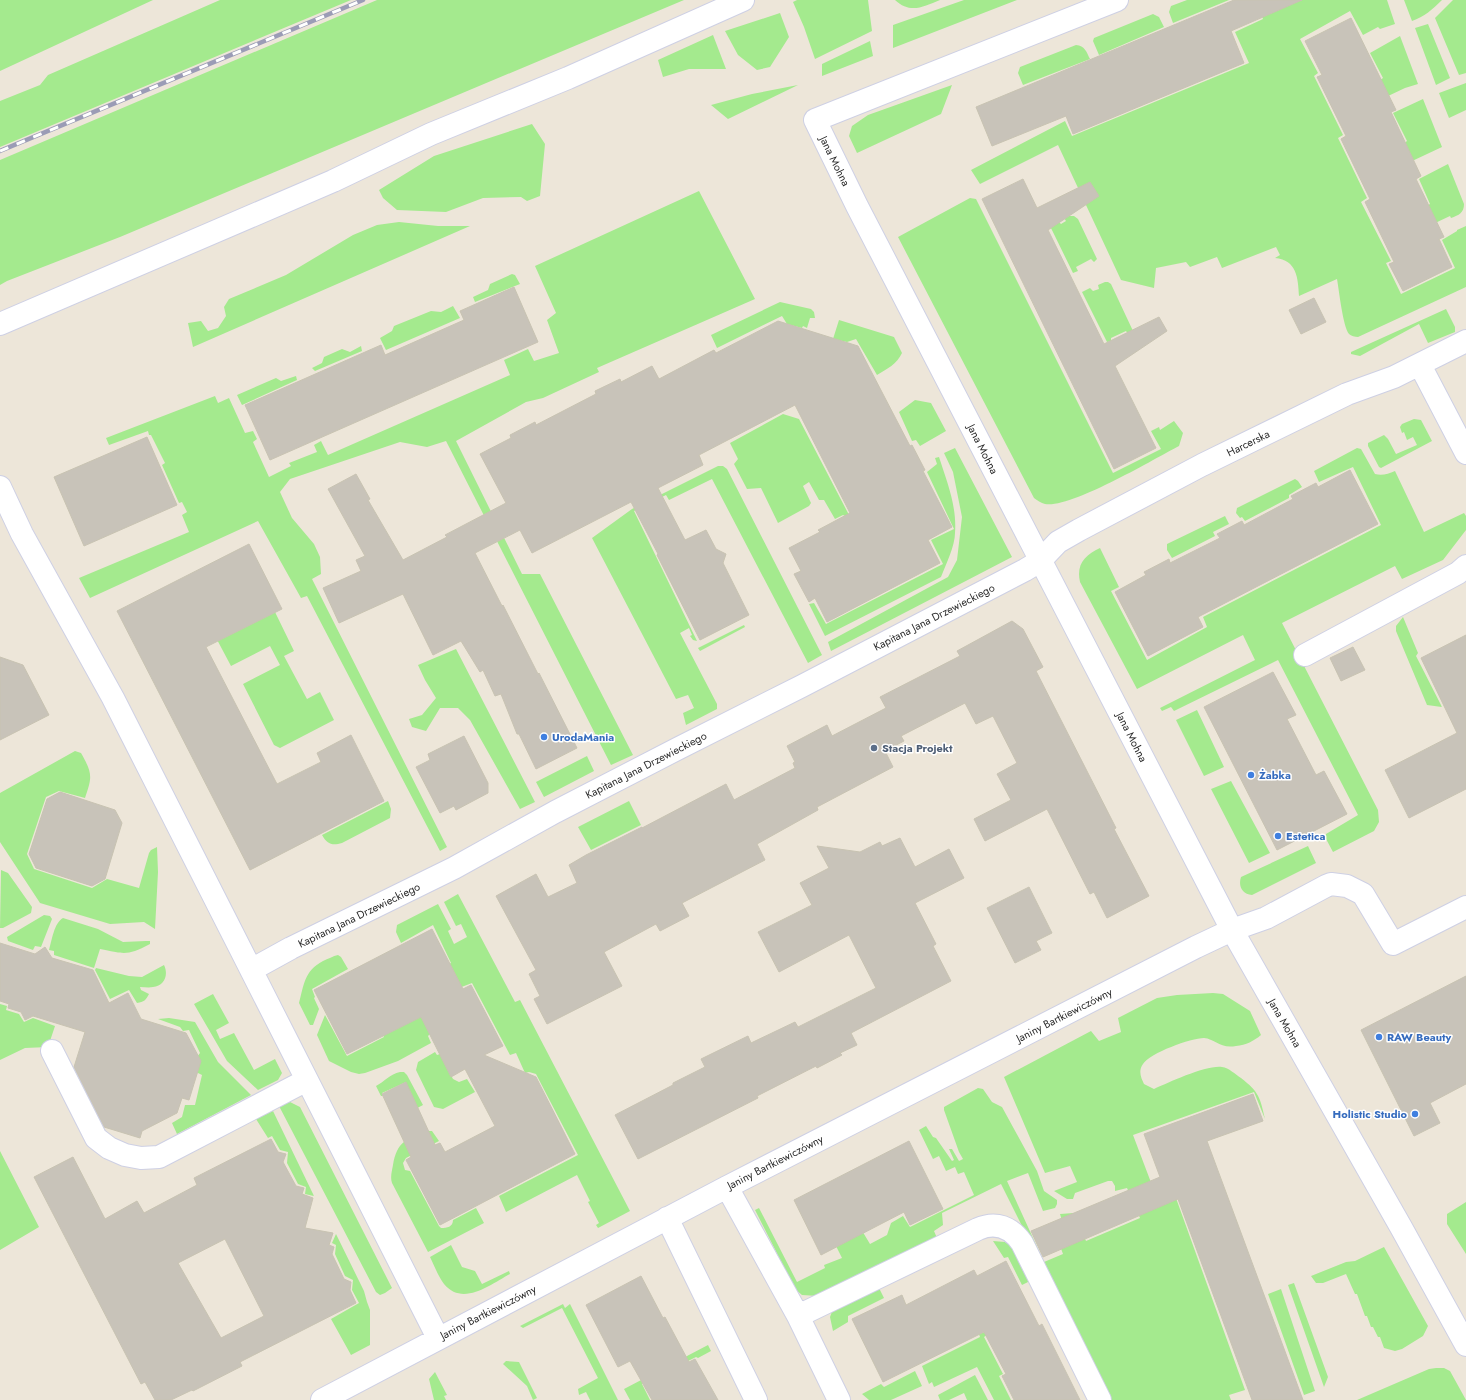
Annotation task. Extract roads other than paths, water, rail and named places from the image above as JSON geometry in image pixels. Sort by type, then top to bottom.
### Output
[{"type":"street","points":[[0,324],[333,181],[432,134],[568,78],[743,0]]},
{"type":"street","name":"Jana Mohna","points":[[1117,0],[815,120],[857,206],[1232,930],[1402,1229],[1466,1345]]},
{"type":"street","name":"Harcerska","points":[[1040,561],[1058,542],[1202,465],[1347,394],[1394,377],[1466,342]]},
{"type":"street","points":[[1420,364],[1466,453]]},
{"type":"street","points":[[0,487],[22,534],[113,698],[438,1338]]},
{"type":"street","name":"Kapitana Jana Drzewieckiego","points":[[251,970],[291,948],[454,868],[555,812],[1018,574],[1040,561]]},
{"type":"street","points":[[1305,655],[1458,573],[1466,566]]},
{"type":"street","name":"Janiny Bartkiewiczówny","points":[[322,1400],[727,1187],[1232,930],[1266,918],[1326,886],[1331,884],[1347,886],[1363,894],[1394,944],[1466,907]]},
{"type":"street","points":[[52,1051],[96,1138],[109,1148],[125,1155],[141,1158],[159,1156],[307,1080]]},
{"type":"street","points":[[727,1187],[798,1316],[838,1400]]},
{"type":"street","points":[[667,1218],[756,1400]]},
{"type":"street","points":[[798,1316],[985,1225],[1001,1225],[1017,1235],[1022,1243],[1100,1400]]},
{"type":"railway","points":[[0,151],[363,0]]},
{"type":"place","name":"UrodaMania","points":[[544,737]]},
{"type":"place","name":"Stacja Projekt","points":[[874,748]]},
{"type":"place","name":"Żabka","points":[[1251,775]]},
{"type":"place","name":"Estetica","points":[[1278,836]]},
{"type":"place","name":"RAW Beauty","points":[[1379,1037]]},
{"type":"place","name":"Holistic Studio","points":[[1415,1114]]}]
